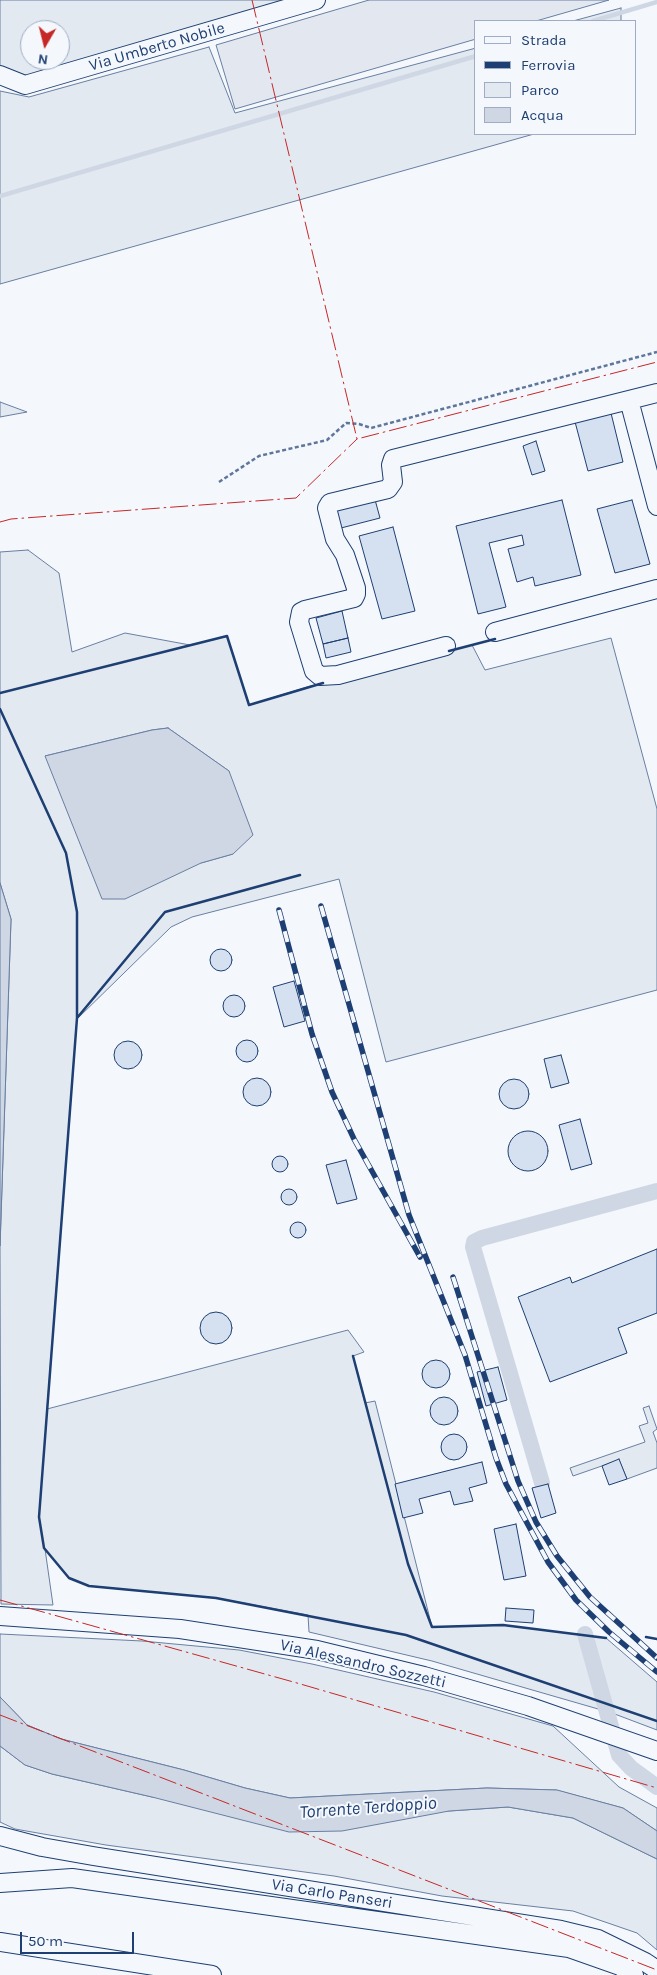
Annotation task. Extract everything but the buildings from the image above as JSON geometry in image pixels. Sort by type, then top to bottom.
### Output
[{"type":"street","name":"Via Umberto Nobile","points":[[0,75],[25,86],[316,0]]},
{"type":"street","points":[[446,646],[338,675],[320,676],[314,671],[299,622],[301,612],[354,598],[356,594],[345,555],[335,538],[327,514],[327,508],[330,503],[388,489],[393,482],[391,465],[394,459],[657,393]]},
{"type":"street","points":[[629,400],[657,506]]},
{"type":"street","points":[[496,632],[657,589]]},
{"type":"street","name":"Via Alessandro Sozzetti","points":[[5,1616],[180,1629],[316,1650],[424,1676],[519,1704],[657,1752]]},
{"type":"street","name":"Via Carlo Panseri","points":[[0,1836],[93,1856],[561,1930],[598,1939],[645,1962],[657,1970]]},
{"type":"street","name":"Via Carlo Panseri","points":[[0,1883],[72,1878],[569,1948],[595,1966],[620,1966],[634,1975]]},
{"type":"street","points":[[0,1942],[212,1975]]},
{"type":"path","points":[[219,482],[259,456],[327,440],[346,424],[359,424],[371,428],[657,352]]},
{"type":"green space","points":[[0,0],[286,0],[70,65],[70,20],[20,20],[20,70],[53,70],[26,78],[0,68]]},
{"type":"green space","points":[[621,8],[621,20],[577,20]]},
{"type":"green space","points":[[209,47],[235,113],[474,49],[474,135],[530,135],[0,284],[0,91],[29,97]]},
{"type":"green space","points":[[0,402],[27,412],[0,417]]},
{"type":"green space","points":[[28,550],[59,573],[72,652],[125,633],[190,645],[227,636],[249,705],[307,687],[472,645],[485,670],[611,638],[657,809],[657,990],[386,1062],[339,879],[192,917],[171,927],[77,1019],[47,1409],[348,1330],[364,1352],[353,1356],[365,1403],[375,1401],[432,1627],[503,1625],[606,1638],[657,1682],[657,1730],[612,1713],[432,1661],[309,1632],[308,1615],[216,1598],[89,1586],[69,1578],[45,1549],[53,1605],[1,1604],[0,1247],[11,919],[0,883],[0,552]],"holes":[[[168,728],[229,771],[233,854],[201,863],[45,756],[152,730]]]},
{"type":"green space","points":[[649,1406],[657,1429],[653,1432],[657,1443],[657,1468],[627,1479],[619,1460],[573,1476],[570,1468],[645,1442],[639,1426],[648,1423],[643,1408]]},
{"type":"green space","points":[[0,1634],[142,1641],[239,1650],[312,1664],[434,1692],[553,1726],[619,1787],[657,1808],[657,1831],[623,1808],[556,1790],[487,1788],[290,1798],[245,1788],[184,1770],[61,1739],[27,1725],[0,1697]]},
{"type":"green space","points":[[0,1746],[25,1765],[52,1774],[152,1797],[449,1811],[508,1807],[573,1818],[657,1859],[657,1950],[637,1933],[573,1911],[442,1896],[334,1876],[106,1845],[15,1829],[0,1822]]},
{"type":"shaded area","points":[[369,0],[609,0],[539,20],[474,20],[474,40],[235,109],[216,45]]},
{"type":"water","points":[[168,728],[229,771],[253,835],[233,854],[201,863],[125,899],[102,899],[45,756],[152,730]]},
{"type":"water","points":[[0,883],[11,919],[0,1246]]},
{"type":"water","name":"Torrente Terdoppio","points":[[0,1697],[27,1725],[61,1739],[184,1770],[245,1788],[290,1798],[487,1788],[557,1790],[623,1808],[657,1831],[657,1859],[573,1818],[508,1807],[449,1811],[342,1831],[289,1832],[52,1774],[25,1765],[0,1746]]},
{"type":"waterway","points":[[596,20],[657,2]]},
{"type":"waterway","points":[[0,196],[474,57]]},
{"type":"waterway","points":[[542,1483],[473,1247],[474,1242],[482,1238],[657,1191]]},
{"type":"waterway","points":[[585,1634],[619,1755],[631,1768],[657,1787]]},
{"type":"railway","points":[[321,906],[409,1215],[465,1355],[496,1458],[506,1484],[548,1562],[576,1600],[609,1632],[657,1672]]},
{"type":"railway","points":[[279,910],[312,1034],[332,1092],[354,1139],[420,1257]]},
{"type":"railway","points":[[453,1277],[518,1481],[536,1522],[557,1556],[590,1597],[657,1658]]},
{"type":"wall","points":[[0,693],[227,636],[249,705],[323,683]]},
{"type":"wall","points":[[449,651],[495,639]]},
{"type":"wall","points":[[0,709],[66,853],[77,912],[77,1018],[39,1517],[44,1548],[69,1578],[89,1586],[216,1598],[406,1635],[657,1721]]},
{"type":"wall","points":[[77,1018],[165,912],[300,875]]},
{"type":"wall","points":[[353,1356],[408,1564],[432,1627],[503,1625],[606,1638]]},
{"type":"wall","points":[[646,1637],[657,1639]]},
{"type":"power","points":[[252,0],[357,439],[657,362]]},
{"type":"power","points":[[0,522],[11,519],[296,498],[357,439]]},
{"type":"power","points":[[0,1600],[297,1683],[657,1788]]},
{"type":"power","points":[[0,1715],[657,1970]]}]
